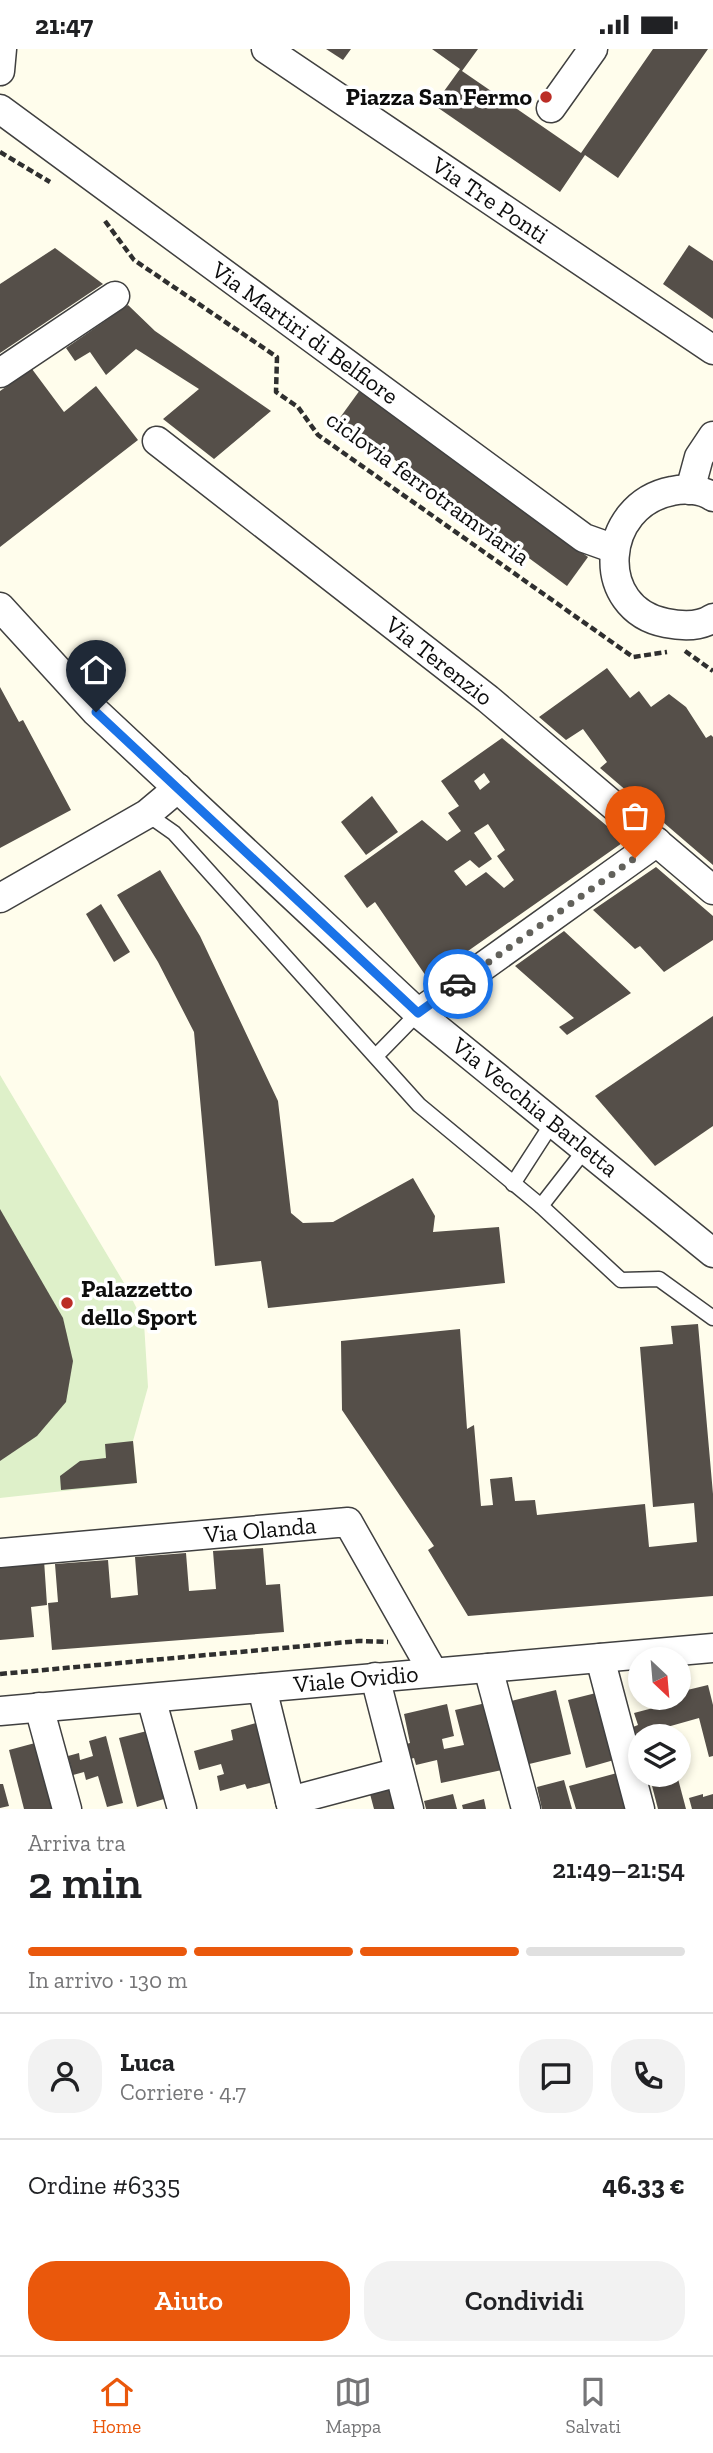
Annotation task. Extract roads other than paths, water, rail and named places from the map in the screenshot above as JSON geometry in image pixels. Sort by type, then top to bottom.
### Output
[{"type":"street","points":[[0,71],[2,49]]},
{"type":"street","name":"Via Tre Ponti","points":[[266,49],[713,350]]},
{"type":"street","points":[[551,108],[593,49]]},
{"type":"street","name":"Via Martiri di Belfiore","points":[[0,109],[584,538],[615,549]]},
{"type":"street","points":[[0,373],[115,296]]},
{"type":"street","points":[[713,436],[699,457],[702,493],[682,488],[656,494],[634,509],[618,531],[613,558],[618,584],[633,606],[656,621],[682,626],[713,618]]},
{"type":"street","name":"Via Terenzio","points":[[157,441],[488,699],[713,891]]},
{"type":"street","name":"Via Vecchia Barletta","points":[[0,607],[96,712],[418,1013],[587,1147],[713,1253]]},
{"type":"street","points":[[0,898],[148,814],[178,788]]},
{"type":"street","points":[[418,1013],[657,842]]},
{"type":"street","name":"Via Olanda","points":[[0,1553],[348,1522],[433,1672]]},
{"type":"street","name":"Viale Ovidio","points":[[0,1711],[600,1658],[711,1655]]},
{"type":"street","points":[[600,1658],[640,1809]]},
{"type":"street","points":[[488,1668],[526,1809]]},
{"type":"street","points":[[374,1677],[409,1809]]},
{"type":"street","points":[[261,1688],[291,1805],[399,1772]]},
{"type":"street","points":[[151,1698],[182,1809]]},
{"type":"street","points":[[39,1707],[67,1809]]},
{"type":"lane","points":[[148,814],[174,832],[419,1105],[541,1206],[621,1280],[659,1279],[713,1318]]},
{"type":"lane","points":[[376,1056],[418,1013]]},
{"type":"lane","points":[[513,1184],[553,1122]]},
{"type":"lane","points":[[541,1206],[587,1147]]},
{"type":"place","name":"Piazza San Fermo","points":[[546,97]]},
{"type":"place","name":"Palazzetto dello Sport","points":[[67,1303]]}]
